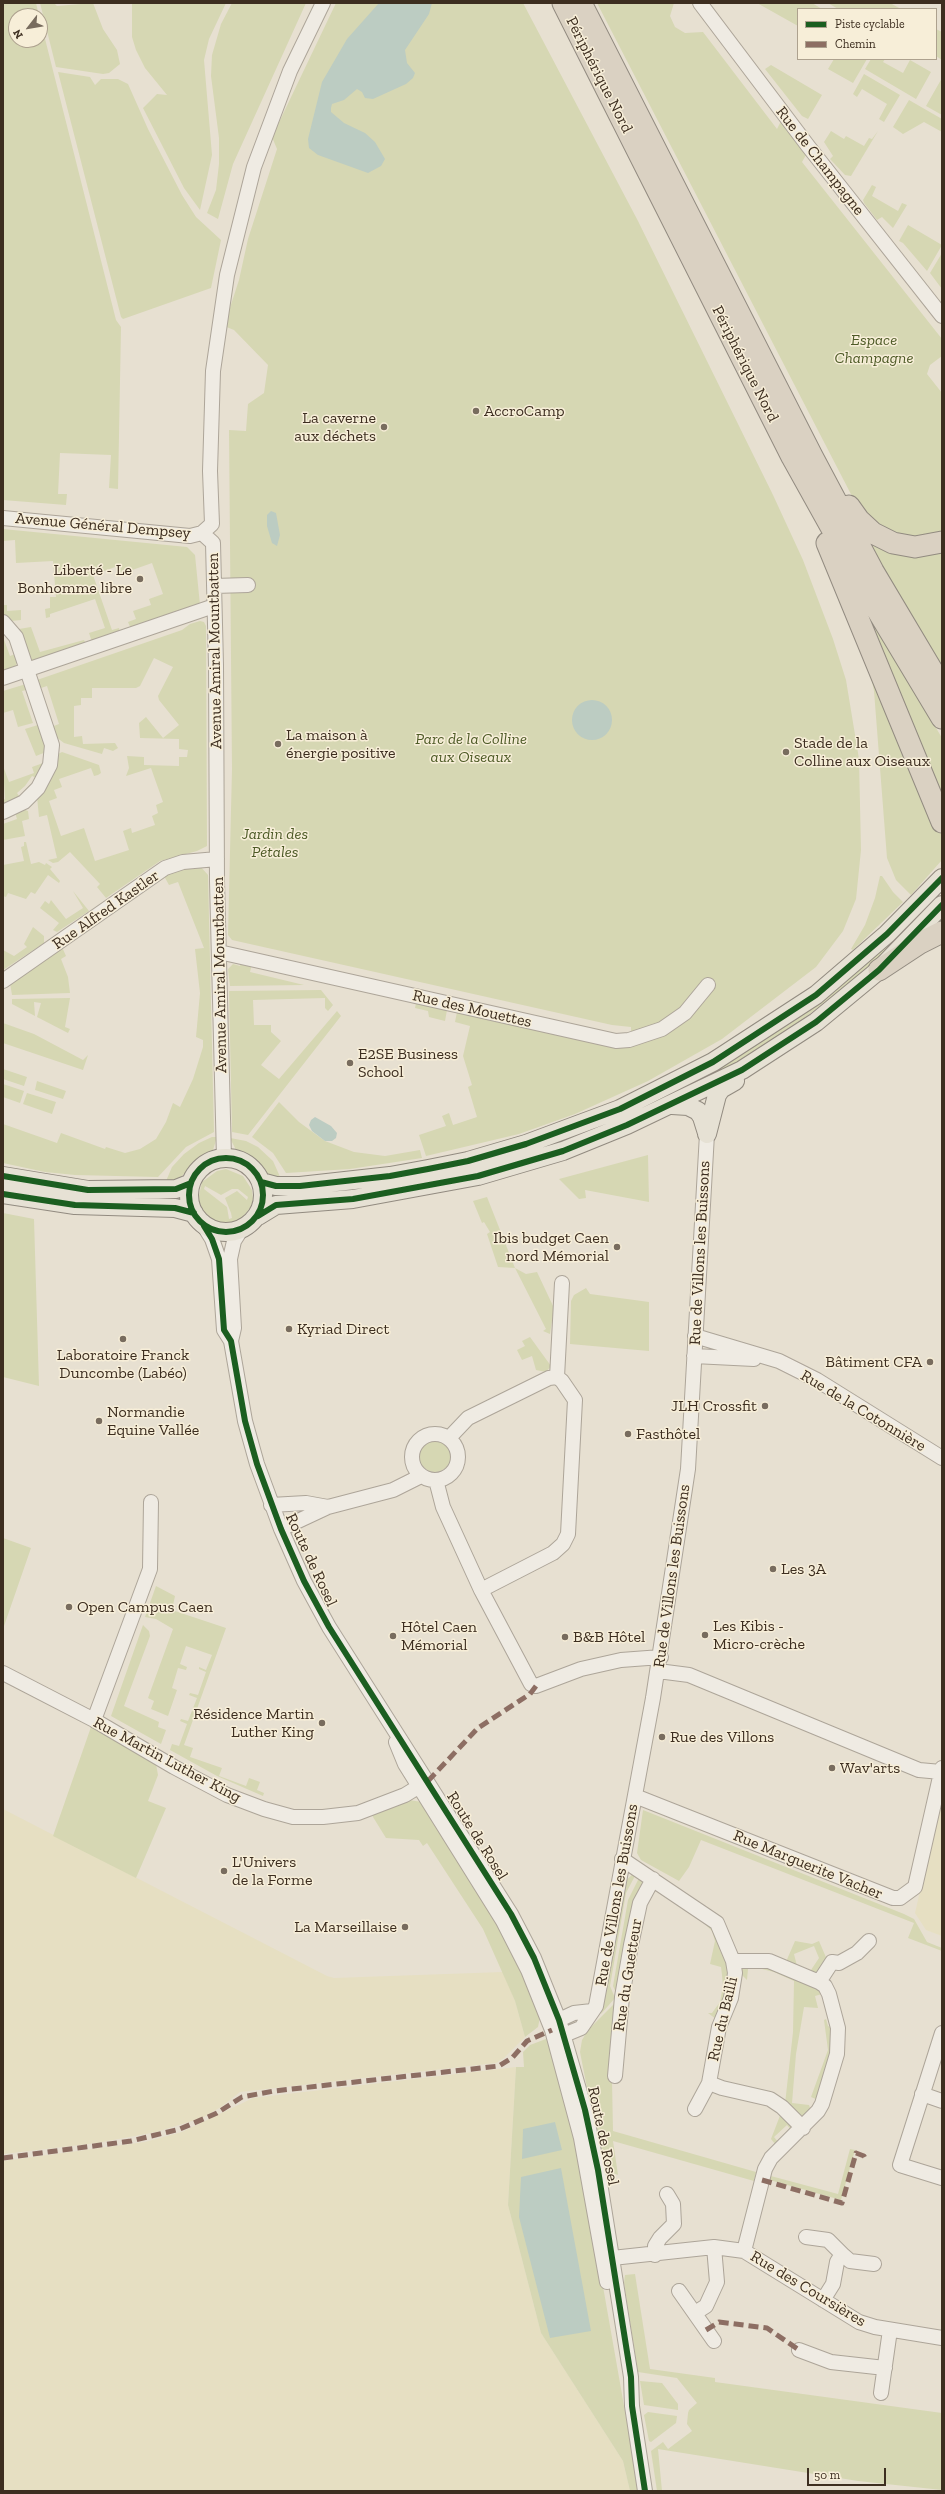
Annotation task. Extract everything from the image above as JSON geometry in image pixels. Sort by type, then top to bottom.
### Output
[{"type":"highway","name":"Périphérique Nord","points":[[563,3],[802,457],[873,571],[942,687]]},
{"type":"highway","name":"Périphérique Nord","points":[[581,3],[876,608],[942,718]]},
{"type":"highway","points":[[802,457],[830,473],[860,520],[873,533],[904,547],[926,547],[942,542]]},
{"type":"highway","points":[[802,457],[942,822]]},
{"type":"highway","points":[[878,970],[920,943],[942,932]]},
{"type":"main road","points":[[261,1182],[276,1186],[300,1186],[390,1176],[481,1157],[570,1128],[620,1109],[676,1082],[734,1049],[816,995],[887,934],[942,878]]},
{"type":"main road","points":[[3,1194],[75,1205],[175,1208],[222,1232],[241,1230],[258,1216],[276,1205],[374,1196],[445,1184],[500,1170],[593,1139],[672,1105],[742,1070],[816,1022],[878,970],[942,905]]},
{"type":"main road","points":[[707,1134],[717,1095],[722,1089],[736,1080],[742,1070]]},
{"type":"main road","points":[[672,1105],[688,1106],[698,1111],[702,1117],[707,1134]]},
{"type":"main road","points":[[199,1219],[189,1198],[191,1184],[203,1166],[224,1158],[242,1161],[254,1170],[261,1182],[264,1195],[258,1216]]},
{"type":"main road","points":[[3,1176],[88,1190],[176,1189],[191,1184]]},
{"type":"street","name":"Avenue Amiral Mountbatten","points":[[224,1158],[217,859],[214,586],[212,543],[202,533],[212,524],[211,448],[214,371],[223,296],[232,251],[254,167],[271,117],[305,37],[323,3]]},
{"type":"street","name":"Rue de Champagne","points":[[700,3],[835,182],[942,316]]},
{"type":"street","name":"Avenue Général Dempsey","points":[[3,518],[190,536],[202,533]]},
{"type":"street","points":[[214,586],[248,585]]},
{"type":"street","points":[[3,678],[214,606]]},
{"type":"street","points":[[3,622],[16,637],[28,669],[52,745],[52,755],[47,773],[34,794],[24,802],[3,812]]},
{"type":"street","name":"Rue Alfred Kastler","points":[[3,981],[165,868],[183,862],[217,859]]},
{"type":"street","name":"Rue des Mouettes","points":[[219,952],[616,1041],[629,1040],[662,1029],[685,1013],[708,985]]},
{"type":"street","name":"Rue de Villons les Buissons","points":[[558,2028],[580,2028],[599,1998],[622,1859],[661,1657],[688,1469],[707,1134]]},
{"type":"street","name":"Route de Rosel","points":[[199,1219],[217,1251],[224,1330],[230,1341],[245,1421],[271,1505],[304,1581],[329,1627],[390,1725],[423,1784],[511,1914],[534,1958],[585,2110],[607,2259],[630,2377],[632,2406],[645,2491]]},
{"type":"street","name":"Route de Rosel","points":[[230,1341],[234,1328],[230,1259],[231,1248],[241,1230]]},
{"type":"street","points":[[556,1377],[562,1282]]},
{"type":"street","name":"Rue de la Cotonnière","points":[[695,1336],[714,1343],[764,1355],[817,1380],[942,1458]]},
{"type":"street","name":"Rue de la Cotonnière","points":[[694,1356],[744,1357],[784,1364]]},
{"type":"street","points":[[449,1438],[468,1418],[549,1378],[556,1377],[562,1381],[575,1400],[568,1534],[560,1549],[481,1590]]},
{"type":"street","points":[[281,1529],[328,1507],[393,1490],[421,1476],[436,1480],[447,1477],[457,1464],[457,1449],[449,1438],[435,1433],[428,1434],[417,1441],[412,1451],[412,1462],[421,1476]]},
{"type":"street","points":[[436,1480],[443,1507],[481,1590],[521,1669],[531,1684],[536,1686],[581,1669],[621,1660],[661,1657]]},
{"type":"street","points":[[94,1720],[150,1568],[151,1502]]},
{"type":"street","points":[[271,1505],[306,1503],[328,1507]]},
{"type":"street","name":"Rue Marguerite Vacher","points":[[635,1796],[893,1898],[906,1896],[915,1887],[942,1770],[919,1770],[689,1675],[658,1671]]},
{"type":"street","name":"Rue Martin Luther King","points":[[3,1673],[94,1720],[227,1795],[264,1809],[293,1817],[323,1817],[358,1813],[386,1803],[423,1784]]},
{"type":"street","name":"Rue du Bailli","points":[[622,1859],[717,1923],[722,1931],[733,1961],[736,1973],[728,2011],[719,2027],[709,2083],[695,2109]]},
{"type":"street","name":"Rue du Guetteur","points":[[615,2076],[622,1997],[631,1944],[640,1903],[653,1879]]},
{"type":"street","points":[[819,1982],[832,1962],[838,1963],[858,1953],[869,1941]]},
{"type":"street","points":[[733,1961],[769,1961],[819,1982],[825,1986],[829,1994],[838,2028],[839,2045],[822,2104],[803,2128],[771,2158],[765,2169],[744,2251]]},
{"type":"street","points":[[942,2033],[900,2165],[942,2178]]},
{"type":"street","points":[[709,2083],[722,2088],[770,2099],[792,2116],[803,2128]]},
{"type":"street","points":[[922,2094],[942,2101]]},
{"type":"street","points":[[655,2255],[655,2246],[660,2238],[674,2224],[673,2204],[667,2194]]},
{"type":"street","points":[[806,2237],[828,2240],[850,2261],[874,2264]]},
{"type":"street","points":[[695,2313],[706,2306],[717,2282],[714,2247]]},
{"type":"street","name":"Rue des Coursières","points":[[607,2259],[655,2255],[714,2247],[744,2251],[859,2322],[890,2330],[942,2338]]},
{"type":"street","points":[[823,2300],[832,2284],[837,2262],[842,2254]]},
{"type":"street","points":[[679,2291],[714,2341]]},
{"type":"street","points":[[881,2393],[890,2330]]},
{"type":"street","points":[[799,2350],[831,2362],[885,2368]]},
{"type":"shaded area","points":[[379,3],[432,3],[429,14],[405,50],[407,63],[415,73],[413,78],[406,84],[373,99],[365,98],[362,92],[357,89],[344,100],[332,104],[331,112],[344,123],[365,133],[375,142],[385,159],[381,166],[368,173],[318,155],[309,148],[308,139],[322,82],[347,39]]},
{"type":"shaded area","points":[[271,511],[276,513],[280,535],[277,546],[272,543],[267,526],[267,515]]},
{"type":"shaded area","points":[[596,700],[603,703],[609,709],[612,720],[611,728],[603,737],[596,740],[588,740],[581,737],[573,728],[572,716],[575,709],[584,701]]},
{"type":"shaded area","points":[[315,1117],[331,1126],[337,1133],[336,1138],[332,1141],[325,1141],[312,1131],[309,1125],[311,1120]]},
{"type":"shaded area","points":[[942,1796],[942,1936],[926,1930],[915,1913]]},
{"type":"shaded area","points":[[3,1809],[327,1976],[334,1978],[503,1972],[515,2001],[525,2037],[504,2058],[496,2063],[240,2092],[221,2107],[202,2118],[156,2132],[97,2143],[3,2154]]},
{"type":"shaded area","points":[[516,2067],[508,2205],[541,2333],[623,2461],[630,2491],[3,2491],[3,2161],[145,2142],[182,2132],[253,2098]]},
{"type":"shaded area","points":[[555,2122],[562,2150],[522,2159],[523,2129]]},
{"type":"shaded area","points":[[561,2168],[591,2331],[550,2338],[519,2217],[521,2177]]},
{"type":"green space","points":[[3,3],[36,3],[37,8],[8,8],[8,48],[47,48],[116,320],[121,327],[118,489],[109,488],[111,455],[60,453],[58,494],[67,494],[66,505],[3,500]]},
{"type":"green space","points":[[40,3],[54,3],[57,6],[93,3],[103,29],[117,50],[120,64],[109,73],[103,74],[56,67],[48,35],[48,8],[41,8]]},
{"type":"green space","points":[[132,3],[226,3],[209,39],[204,60],[212,155],[200,210],[184,188],[143,108],[157,94],[167,95],[145,68],[136,50],[132,37]]},
{"type":"green space","points":[[232,3],[306,3],[233,164],[218,219],[207,213],[216,190],[219,164],[219,138],[211,76],[212,55],[221,24]]},
{"type":"green space","name":"Parc de la Colline aux Oiseaux","points":[[336,3],[523,3],[638,221],[773,495],[803,560],[833,639],[846,680],[859,759],[861,850],[856,899],[843,931],[816,967],[722,1039],[648,1081],[575,1114],[519,1134],[426,1156],[419,1135],[446,1126],[442,1116],[449,1113],[453,1125],[477,1117],[468,1087],[472,1085],[463,1056],[470,1026],[455,1022],[457,1012],[606,1046],[629,1046],[654,1039],[682,1024],[705,1001],[712,990],[673,1017],[631,1034],[631,1027],[612,1025],[232,940],[228,935],[232,769],[229,430],[246,431],[248,404],[264,393],[268,365],[234,330],[224,326],[239,280],[248,239],[277,149],[272,137]]},
{"type":"green space","name":"Espace Champagne","points":[[597,3],[674,3],[670,16],[675,27],[685,33],[703,32],[777,129],[781,121],[806,155],[802,162],[942,339],[942,356],[930,365],[927,374],[942,393],[942,533],[918,539],[884,529],[855,502]]},
{"type":"green space","points":[[757,3],[812,3],[820,8],[797,8],[797,25]]},
{"type":"green space","points":[[828,3],[890,3],[899,8],[836,8]]},
{"type":"green space","points":[[937,30],[942,32],[942,60],[937,57]]},
{"type":"green space","points":[[833,60],[866,60],[853,83],[828,69]]},
{"type":"green space","points":[[870,60],[884,60],[883,62],[903,73],[910,60],[931,72],[916,99],[865,69]]},
{"type":"green space","points":[[771,65],[822,95],[808,119],[802,116],[765,69]]},
{"type":"green space","points":[[58,72],[90,77],[95,85],[101,79],[118,79],[128,84],[148,129],[182,195],[196,217],[221,240],[211,288],[123,319],[121,317]]},
{"type":"green space","points":[[864,74],[900,95],[884,122],[879,119],[887,104],[862,89],[857,97],[853,94]]},
{"type":"green space","points":[[942,78],[942,115],[926,106]]},
{"type":"green space","points":[[909,100],[942,119],[942,132],[924,122],[903,134],[893,127]]},
{"type":"green space","points":[[831,131],[844,139],[846,136],[864,146],[869,138],[872,139],[878,131],[851,176],[845,175],[830,159],[833,156],[824,142]]},
{"type":"green space","points":[[872,185],[876,187],[872,196],[898,211],[902,203],[907,205],[893,228],[882,217],[877,220],[864,203],[863,200]]},
{"type":"green space","points":[[908,225],[942,245],[927,271],[903,243],[899,241]]},
{"type":"green space","points":[[942,253],[942,289],[930,273]]},
{"type":"green space","points":[[3,529],[187,547],[195,555],[200,605],[131,629],[128,622],[136,619],[133,611],[151,605],[149,599],[163,594],[152,563],[121,574],[118,566],[93,575],[112,630],[119,628],[120,632],[92,642],[89,633],[105,628],[95,599],[50,614],[50,617],[46,618],[45,609],[50,608],[50,597],[56,597],[53,561],[16,563],[15,540],[3,541]]},
{"type":"green space","points":[[867,539],[942,550],[942,669],[898,596]]},
{"type":"green space","points":[[845,574],[942,738],[942,860],[911,895],[896,880],[887,858],[874,691],[858,615]]},
{"type":"green space","points":[[3,605],[7,605],[7,611],[21,610],[21,620],[11,621],[3,617]]},
{"type":"green space","points":[[200,621],[204,622],[206,626],[207,846],[197,851],[160,861],[106,898],[97,887],[100,884],[70,852],[58,862],[53,863],[48,860],[57,858],[47,815],[39,817],[37,797],[58,754],[62,752],[99,765],[101,773],[98,775],[94,776],[91,768],[59,779],[62,787],[54,790],[57,798],[49,801],[61,836],[84,828],[95,861],[129,850],[123,831],[131,828],[132,833],[155,825],[152,816],[158,813],[156,805],[163,802],[151,768],[126,776],[129,768],[127,756],[144,757],[144,765],[179,766],[179,757],[187,757],[188,750],[179,749],[179,739],[140,738],[139,723],[146,717],[163,738],[179,725],[159,700],[158,696],[173,667],[154,658],[140,686],[136,688],[92,688],[92,698],[81,698],[81,705],[74,706],[74,737],[82,736],[83,744],[115,743],[118,748],[113,751],[104,748],[102,754],[64,743],[56,737],[51,727],[59,724],[47,686],[38,689],[37,680],[182,630],[190,624]]},
{"type":"green space","points":[[31,627],[40,652],[84,640],[86,644],[38,660],[30,660],[18,631],[19,629]]},
{"type":"green space","points":[[3,637],[10,656],[18,653],[19,659],[15,667],[3,672]]},
{"type":"green space","points":[[26,684],[30,689],[22,691],[33,723],[18,727],[13,710],[3,713],[3,691]]},
{"type":"green space","points":[[41,724],[46,752],[36,756],[25,729]]},
{"type":"green space","points":[[46,762],[39,779],[32,776],[25,786],[17,793],[21,799],[3,808],[3,800],[5,799],[3,766],[9,782],[34,773],[32,767]]},
{"type":"green space","points":[[23,809],[28,811],[29,819],[22,821],[25,836],[3,840],[3,824],[17,819],[15,812]]},
{"type":"green space","points":[[24,842],[26,842],[31,864],[39,862],[45,865],[46,863],[52,867],[50,869],[60,881],[59,883],[48,875],[35,894],[31,892],[26,899],[8,893],[6,897],[3,896],[3,865],[24,861],[21,847],[24,846]]},
{"type":"green space","points":[[200,866],[208,875],[214,1132],[186,1147],[158,1177],[75,1175],[45,1172],[3,1163],[3,1124],[57,1143],[61,1133],[105,1149],[106,1147],[125,1153],[140,1149],[156,1139],[166,1122],[173,1103],[180,1107],[193,1079],[203,1047],[203,1040],[196,1037],[200,993],[195,949],[204,948],[178,882],[169,885],[164,876],[174,870]]},
{"type":"green space","points":[[880,876],[882,876],[893,892],[903,902],[853,950],[851,949],[865,925],[875,898]]},
{"type":"green space","points":[[73,891],[89,911],[57,932],[53,930],[59,923],[40,908],[45,901],[49,904],[51,900],[66,919],[83,908]]},
{"type":"green space","points":[[919,912],[926,913],[882,957],[798,1023],[733,1066],[643,1113],[640,1106],[699,1077]]},
{"type":"green space","points":[[33,927],[44,936],[44,943],[3,970],[3,950],[14,956],[27,947],[24,944]]},
{"type":"green space","points":[[62,947],[66,956],[61,959],[68,977],[70,993],[12,995],[10,983]]},
{"type":"green space","points":[[241,962],[252,964],[250,972],[304,985],[230,986],[228,969],[233,964],[240,966]]},
{"type":"green space","points":[[321,990],[333,1005],[328,1011],[325,1008],[325,998],[253,1000],[254,1025],[271,1025],[271,1032],[281,1041],[261,1065],[279,1079],[337,1011],[341,1016],[248,1135],[232,1132],[229,991]]},
{"type":"green space","points":[[70,998],[65,1027],[70,1029],[68,1033],[37,1017],[41,1003],[34,1002],[35,1016],[12,1004],[12,999]]},
{"type":"green space","points":[[416,1003],[447,1010],[445,1021],[429,1017],[428,1011],[415,1008]]},
{"type":"green space","points":[[3,1023],[34,1034],[83,1060],[88,1055],[83,1070],[3,1043]]},
{"type":"green space","points":[[3,1069],[27,1077],[24,1086],[3,1079]]},
{"type":"green space","points":[[37,1081],[66,1091],[63,1099],[35,1090]]},
{"type":"green space","points":[[3,1084],[24,1091],[20,1103],[3,1097]]},
{"type":"green space","points":[[27,1093],[56,1102],[52,1114],[23,1104]]},
{"type":"green space","points":[[279,1102],[299,1122],[325,1141],[354,1152],[385,1156],[420,1150],[422,1158],[350,1169],[286,1173],[273,1153],[252,1137]]},
{"type":"green space","points":[[212,1137],[217,1137],[213,1150],[196,1161],[179,1179],[166,1181],[172,1167],[184,1154],[199,1143]]},
{"type":"green space","points":[[230,1138],[246,1141],[258,1147],[273,1161],[281,1179],[266,1174],[254,1161],[236,1150]]},
{"type":"green space","points":[[648,1155],[649,1202],[585,1190],[586,1198],[579,1199],[559,1179]]},
{"type":"green space","points":[[226,1169],[243,1176],[252,1190],[253,1199],[251,1207],[239,1221],[223,1225],[206,1217],[198,1200],[202,1182],[217,1171]],"holes":[[[205,1186],[221,1195],[232,1189],[238,1189],[248,1197],[247,1200],[237,1191],[225,1198],[232,1218],[229,1219],[227,1207],[204,1189]]]},
{"type":"green space","points":[[487,1197],[515,1268],[498,1267],[487,1234],[490,1232],[484,1222],[482,1223],[473,1201]]},
{"type":"green space","points":[[3,1213],[34,1219],[39,1386],[3,1377]]},
{"type":"green space","points":[[515,1268],[526,1274],[537,1272],[554,1308],[550,1334],[543,1331],[546,1329]]},
{"type":"green space","points":[[586,1288],[590,1294],[649,1302],[649,1351],[570,1344],[571,1301],[574,1295]]},
{"type":"green space","points":[[530,1337],[551,1366],[546,1372],[536,1370],[532,1356],[522,1360],[517,1350],[525,1346],[522,1341]]},
{"type":"green space","points":[[432,1440],[438,1440],[447,1444],[451,1456],[447,1468],[438,1472],[432,1472],[423,1468],[419,1459],[419,1453],[423,1444]]},
{"type":"green space","points":[[3,1538],[31,1548],[3,1629]]},
{"type":"green space","points":[[156,1586],[175,1596],[172,1610],[226,1628],[184,1745],[193,1748],[190,1757],[222,1768],[219,1776],[246,1786],[249,1778],[260,1782],[257,1790],[264,1793],[263,1796],[217,1776],[170,1750],[172,1744],[179,1746],[187,1724],[180,1721],[181,1719],[188,1721],[197,1698],[189,1695],[190,1693],[198,1695],[206,1672],[199,1669],[199,1667],[206,1670],[212,1655],[186,1646],[180,1664],[187,1667],[186,1670],[178,1668],[172,1688],[177,1690],[168,1716],[151,1709],[154,1701],[148,1698],[173,1629],[156,1619],[145,1617]]},
{"type":"green space","points":[[143,1625],[149,1631],[150,1636],[124,1706],[159,1722],[158,1727],[166,1730],[161,1744],[111,1716]]},
{"type":"green space","points":[[91,1727],[156,1764],[158,1775],[148,1801],[166,1808],[136,1878],[53,1836]]},
{"type":"green space","points":[[409,1800],[422,1802],[512,1945],[540,2017],[538,2027],[525,2037],[515,2001],[483,1929],[427,1843],[423,1846],[419,1840],[386,1838],[373,1817],[372,1814]]},
{"type":"green space","points":[[643,1810],[904,1914],[914,1919],[927,1942],[942,1948],[942,1951],[908,1938],[914,1923],[701,1840],[689,1867],[679,1881],[641,1860],[637,1853]]},
{"type":"green space","points":[[633,1874],[636,1874],[626,1893],[610,1986],[615,1998],[601,2014],[623,1883]]},
{"type":"green space","points":[[640,1876],[645,1882],[617,1995],[613,1986],[628,1900]]},
{"type":"green space","points":[[706,1919],[714,1925],[731,1973],[724,2003],[716,2019],[708,2013],[712,2013],[720,2002],[723,1986],[722,1975],[721,1967],[710,1964],[715,1941],[712,1931],[702,1921]]},
{"type":"green space","points":[[795,1941],[812,1944],[819,1941],[828,1962],[818,1977],[812,1974],[811,1970],[819,1958],[814,1946],[794,1954],[798,1970],[785,1964]]},
{"type":"green space","points":[[765,1966],[818,1988],[822,1994],[815,1996],[818,2008],[804,2007],[796,2054],[792,2103],[809,2105],[810,2108],[805,2114],[807,2117],[805,2119],[785,2104],[793,2032],[794,1981],[774,1972],[762,1969],[748,1969],[747,1980],[741,1974],[740,1967]]},
{"type":"green space","points":[[615,2003],[612,2081],[613,2131],[756,2172],[754,2181],[613,2141],[618,2175],[603,2169],[580,2052],[582,2040],[588,2030]]},
{"type":"green space","points":[[826,2019],[828,2026],[832,2028],[834,2040],[818,2100],[811,2097],[828,2050],[824,2020]]},
{"type":"green space","points":[[546,2039],[549,2041],[576,2133],[639,2491],[630,2491],[623,2461],[541,2333],[508,2205],[516,2067],[524,2067],[523,2052],[530,2045]]},
{"type":"green space","points":[[781,2113],[793,2123],[792,2131],[787,2125],[774,2137],[779,2143],[776,2145],[771,2139]]},
{"type":"green space","points":[[850,2149],[855,2150],[841,2200],[766,2179],[767,2175],[838,2194]]},
{"type":"green space","points":[[635,2274],[650,2369],[715,2378],[715,2382],[942,2413],[942,2490],[858,2481],[658,2449],[662,2491],[657,2491],[651,2451],[663,2442],[668,2449],[692,2431],[687,2424],[688,2413],[689,2410],[697,2403],[677,2378],[638,2372],[624,2283],[625,2275]]},
{"type":"green space","points":[[640,2381],[662,2383],[678,2404],[678,2410],[644,2405]]},
{"type":"green space","points":[[648,2412],[677,2416],[676,2423],[651,2442],[649,2441],[644,2415]]},
{"type":"marked path","points":[[428,1781],[478,1728],[530,1694],[536,1686]]},
{"type":"marked path","points":[[3,2158],[131,2141],[180,2129],[217,2113],[242,2097],[274,2091],[499,2066],[512,2058],[527,2041],[552,2030]]},
{"type":"marked path","points":[[762,2180],[842,2203],[856,2153],[864,2156],[866,2160]]},
{"type":"marked path","points":[[706,2330],[719,2322],[767,2328],[799,2350]]},
{"type":"cycle path","points":[[261,1182],[276,1186],[300,1186],[390,1176],[468,1161],[526,1144],[620,1109],[713,1062],[816,995],[887,934],[942,878]]},
{"type":"cycle path","points":[[258,1216],[276,1205],[353,1199],[478,1176],[563,1151],[627,1125],[742,1070],[816,1022],[879,970],[942,905]]},
{"type":"cycle path","points":[[219,1158],[233,1158],[247,1164],[257,1174],[263,1188],[263,1195],[261,1209],[257,1216],[247,1226],[233,1232],[219,1232],[205,1226],[195,1216],[189,1202],[189,1188],[195,1174],[205,1164],[219,1158]]},
{"type":"cycle path","points":[[3,1176],[88,1190],[176,1189],[191,1183]]},
{"type":"cycle path","points":[[3,1194],[75,1205],[175,1208],[194,1213]]},
{"type":"cycle path","points":[[204,1226],[212,1239],[219,1259],[224,1330],[231,1341],[245,1421],[257,1464],[281,1529],[304,1581],[329,1627],[511,1914],[534,1958],[559,2020],[585,2110],[598,2170],[631,2377],[632,2406],[645,2491]]},
{"type":"place","name":"AccroCamp","points":[[476,411]]},
{"type":"place","name":"La caverne aux déchets","points":[[384,427]]},
{"type":"place","name":"Liberté - Le Bonhomme libre","points":[[140,579]]},
{"type":"place","name":"La maison à énergie positive","points":[[278,744]]},
{"type":"place","name":"Stade de la Colline aux Oiseaux","points":[[786,752]]},
{"type":"place","name":"E2SE Business School","points":[[350,1063]]},
{"type":"place","name":"Ibis budget Caen nord Mémorial","points":[[617,1247]]},
{"type":"place","name":"Kyriad Direct","points":[[289,1329]]},
{"type":"place","name":"Laboratoire Franck Duncombe (Labéo)","points":[[123,1339]]},
{"type":"place","name":"Bâtiment CFA","points":[[930,1362]]},
{"type":"place","name":"JLH Crossfit","points":[[765,1406]]},
{"type":"place","name":"Normandie Equine Vallée","points":[[99,1421]]},
{"type":"place","name":"Fasthôtel","points":[[628,1434]]},
{"type":"place","name":"Les 3A","points":[[773,1569]]},
{"type":"place","name":"Open Campus Caen","points":[[69,1607]]},
{"type":"place","name":"Les Kibis - Micro-crèche","points":[[705,1635]]},
{"type":"place","name":"Hôtel Caen Mémorial","points":[[393,1636]]},
{"type":"place","name":"B&B Hôtel","points":[[565,1637]]},
{"type":"place","name":"Résidence Martin Luther King","points":[[322,1723]]},
{"type":"place","name":"Rue des Villons","points":[[662,1737]]},
{"type":"place","name":"Wav'arts","points":[[832,1768]]},
{"type":"place","name":"L'Univers de la Forme","points":[[224,1871]]},
{"type":"place","name":"La Marseillaise","points":[[405,1927]]},
{"type":"park label","name":"Jardin des Pétales","points":[[275,843]]}]
